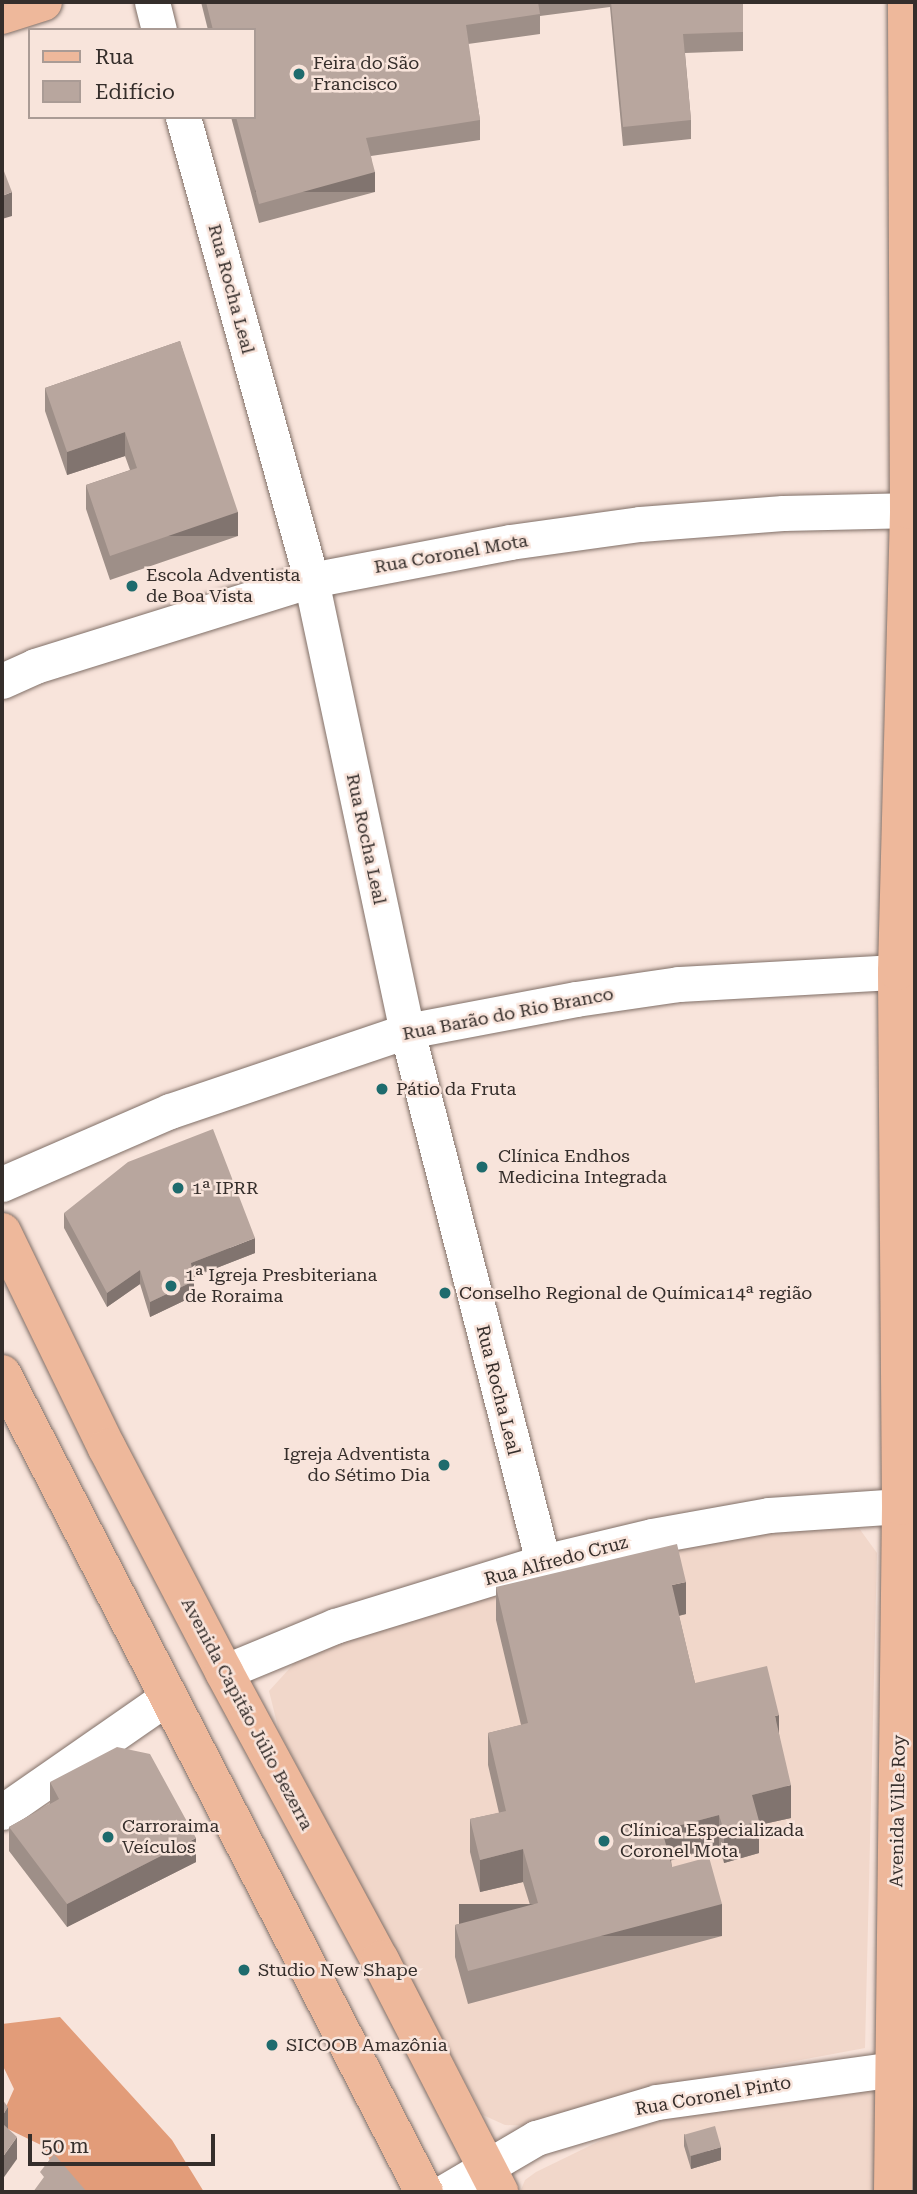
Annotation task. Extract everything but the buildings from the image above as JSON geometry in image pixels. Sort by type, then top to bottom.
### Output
[{"type":"main road","points":[[2,15],[43,2]]},
{"type":"main road","name":"Avenida Ville Roy","points":[[894,2192],[905,2066],[901,1506],[912,510],[908,2]]},
{"type":"main road","name":"Avenida Capitão Júlio Bezerra","points":[[2,1232],[107,1448],[224,1672],[380,1960],[493,2179]]},
{"type":"main road","points":[[2,1374],[166,1698],[425,2192]]},
{"type":"street","points":[[152,2],[158,28]]},
{"type":"street","name":"Rua Rocha Leal","points":[[184,119],[310,580],[407,1031],[542,1562]]},
{"type":"street","name":"Rua Coronel Mota","points":[[2,681],[35,666],[310,580],[510,542],[640,524],[783,513],[912,510]]},
{"type":"street","name":"Rua Barão do Rio Branco","points":[[2,1184],[170,1111],[407,1031],[576,999],[679,984],[906,971]]},
{"type":"street","name":"Rua Alfredo Cruz","points":[[224,1672],[335,1626],[542,1562],[652,1536],[769,1515],[901,1506]]},
{"type":"street","points":[[2,1812],[166,1698]]},
{"type":"street","name":"Rua Coronel Pinto","points":[[444,2192],[493,2179],[536,2138],[657,2102],[905,2066]]},
{"type":"shaded area","name":"Clínica Especializada Coronel Mota","points":[[856,1524],[877,1553],[865,2048],[720,2075],[531,2126],[505,2125],[483,2115],[279,1731],[269,1691],[299,1658],[411,1614],[547,1575],[768,1528]]},
{"type":"shaded area","points":[[60,2017],[172,2140],[204,2192],[74,2192],[54,2169],[43,2146],[8,2129],[5,2109],[14,2089],[2,2064],[2,2024]]},
{"type":"shaded area","points":[[853,2083],[882,2090],[880,2192],[520,2192],[525,2180],[536,2172],[612,2135],[694,2111]]},
{"type":"place","name":"Feira do São Francisco","points":[[299,74]]},
{"type":"place","name":"Escola Adventista de Boa Vista","points":[[132,586]]},
{"type":"place","name":"Pátio da Fruta","points":[[382,1089]]},
{"type":"place","name":"Clínica Endhos Medicina Integrada","points":[[482,1167]]},
{"type":"place","name":"1ª IPRR","points":[[178,1188]]},
{"type":"place","name":"1ª Igreja Presbiteriana de Roraima","points":[[171,1286]]},
{"type":"place","name":"Conselho Regional de Química14ª região","points":[[445,1293]]},
{"type":"place","name":"Igreja Adventista do Sétimo Dia","points":[[444,1465]]},
{"type":"place","name":"Carroraima Veículos","points":[[108,1837]]},
{"type":"place","name":"Clínica Especializada Coronel Mota","points":[[604,1841]]},
{"type":"place","name":"Studio New Shape","points":[[244,1970]]},
{"type":"place","name":"SICOOB Amazônia","points":[[272,2045]]}]
